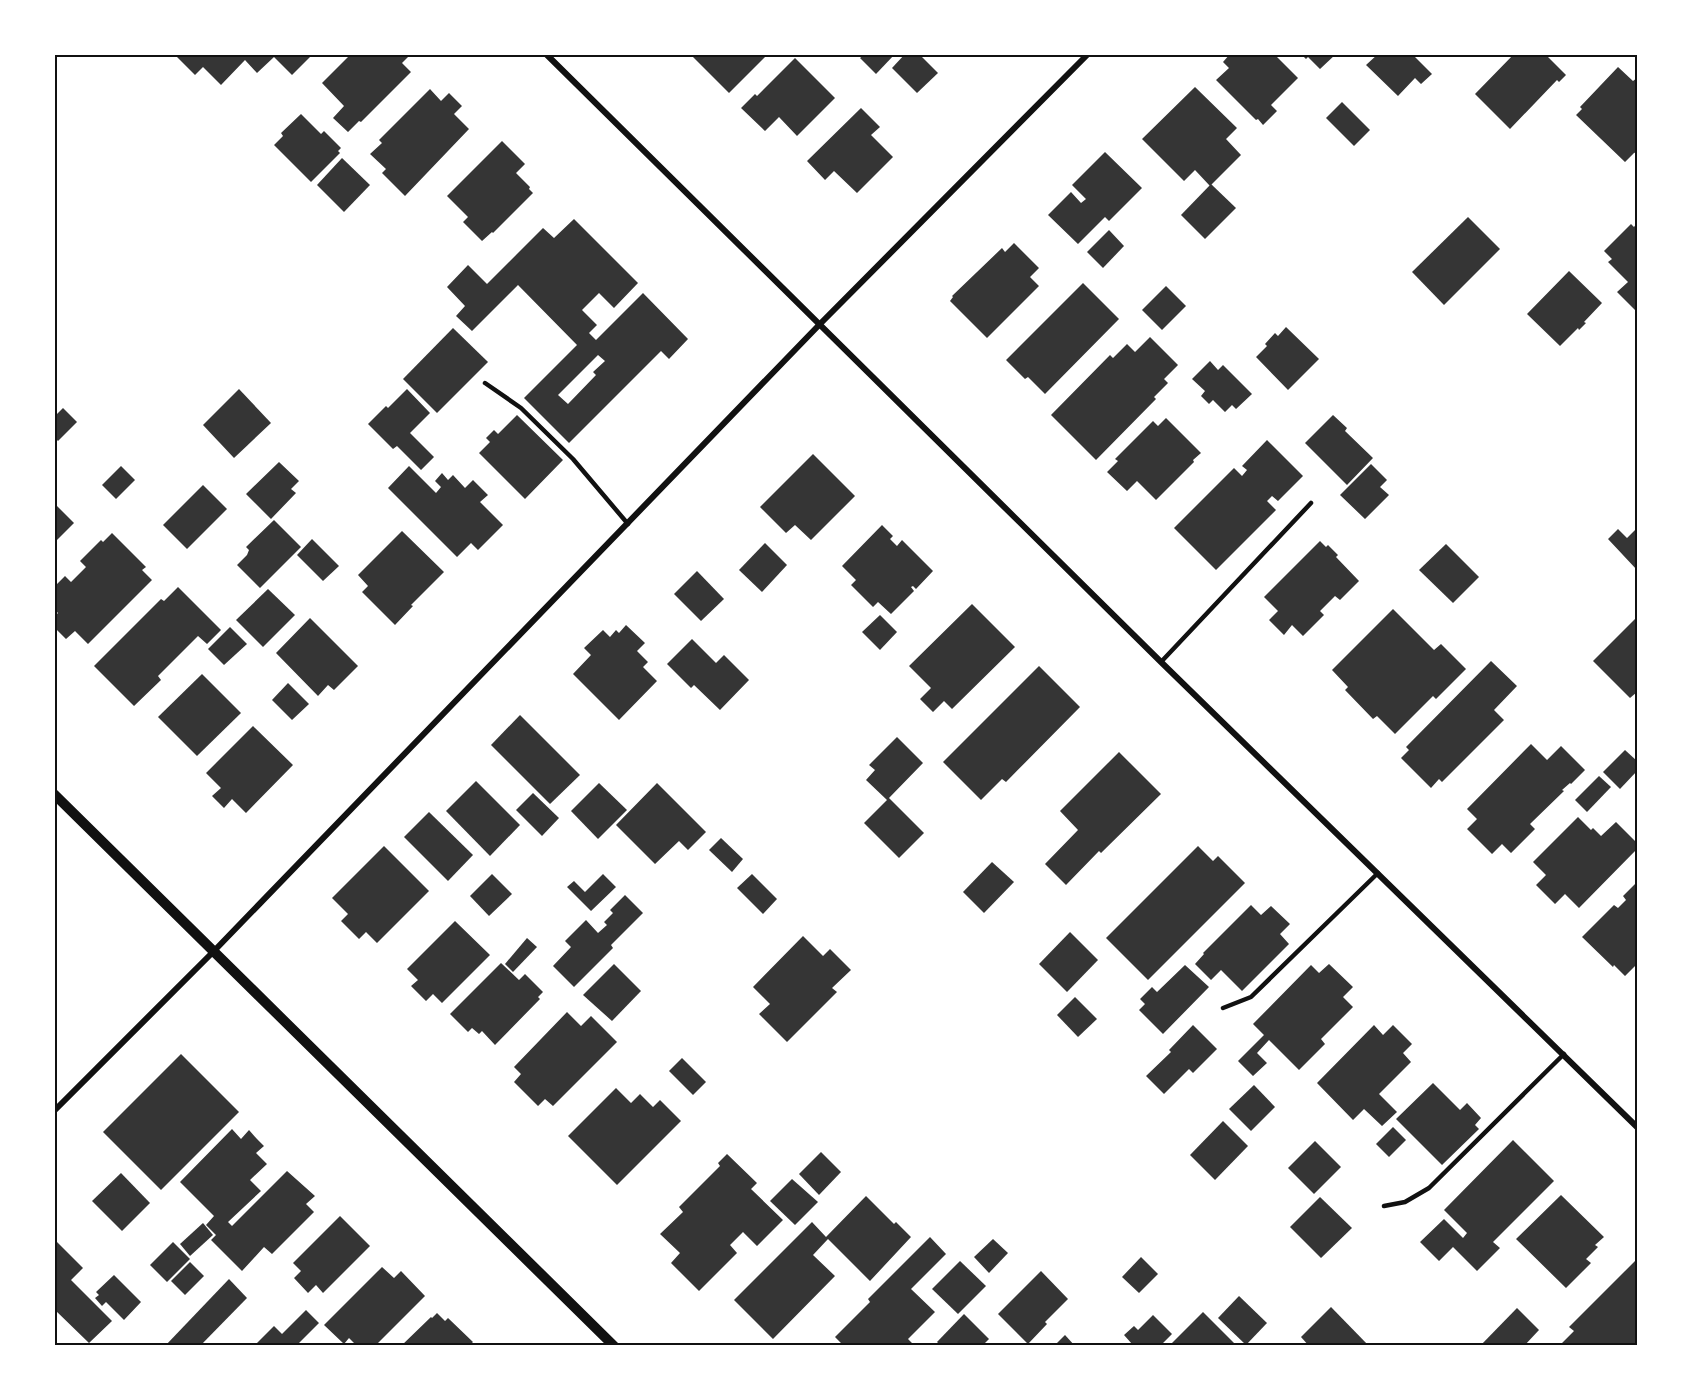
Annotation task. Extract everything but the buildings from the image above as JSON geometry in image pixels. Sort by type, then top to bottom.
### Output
[{"type":"street","points":[[546,54],[1161,662],[1637,1127]]},
{"type":"street","points":[[54,1111],[214,951],[820,324],[1088,54]]},
{"type":"street","points":[[54,794],[614,1346]]},
{"type":"lane","points":[[485,384],[521,408],[573,459],[628,524]]},
{"type":"lane","points":[[1161,662],[1311,503]]},
{"type":"lane","points":[[1223,1008],[1251,997],[1378,873]]},
{"type":"lane","points":[[1384,1206],[1405,1203],[1429,1188],[1564,1054]]}]
